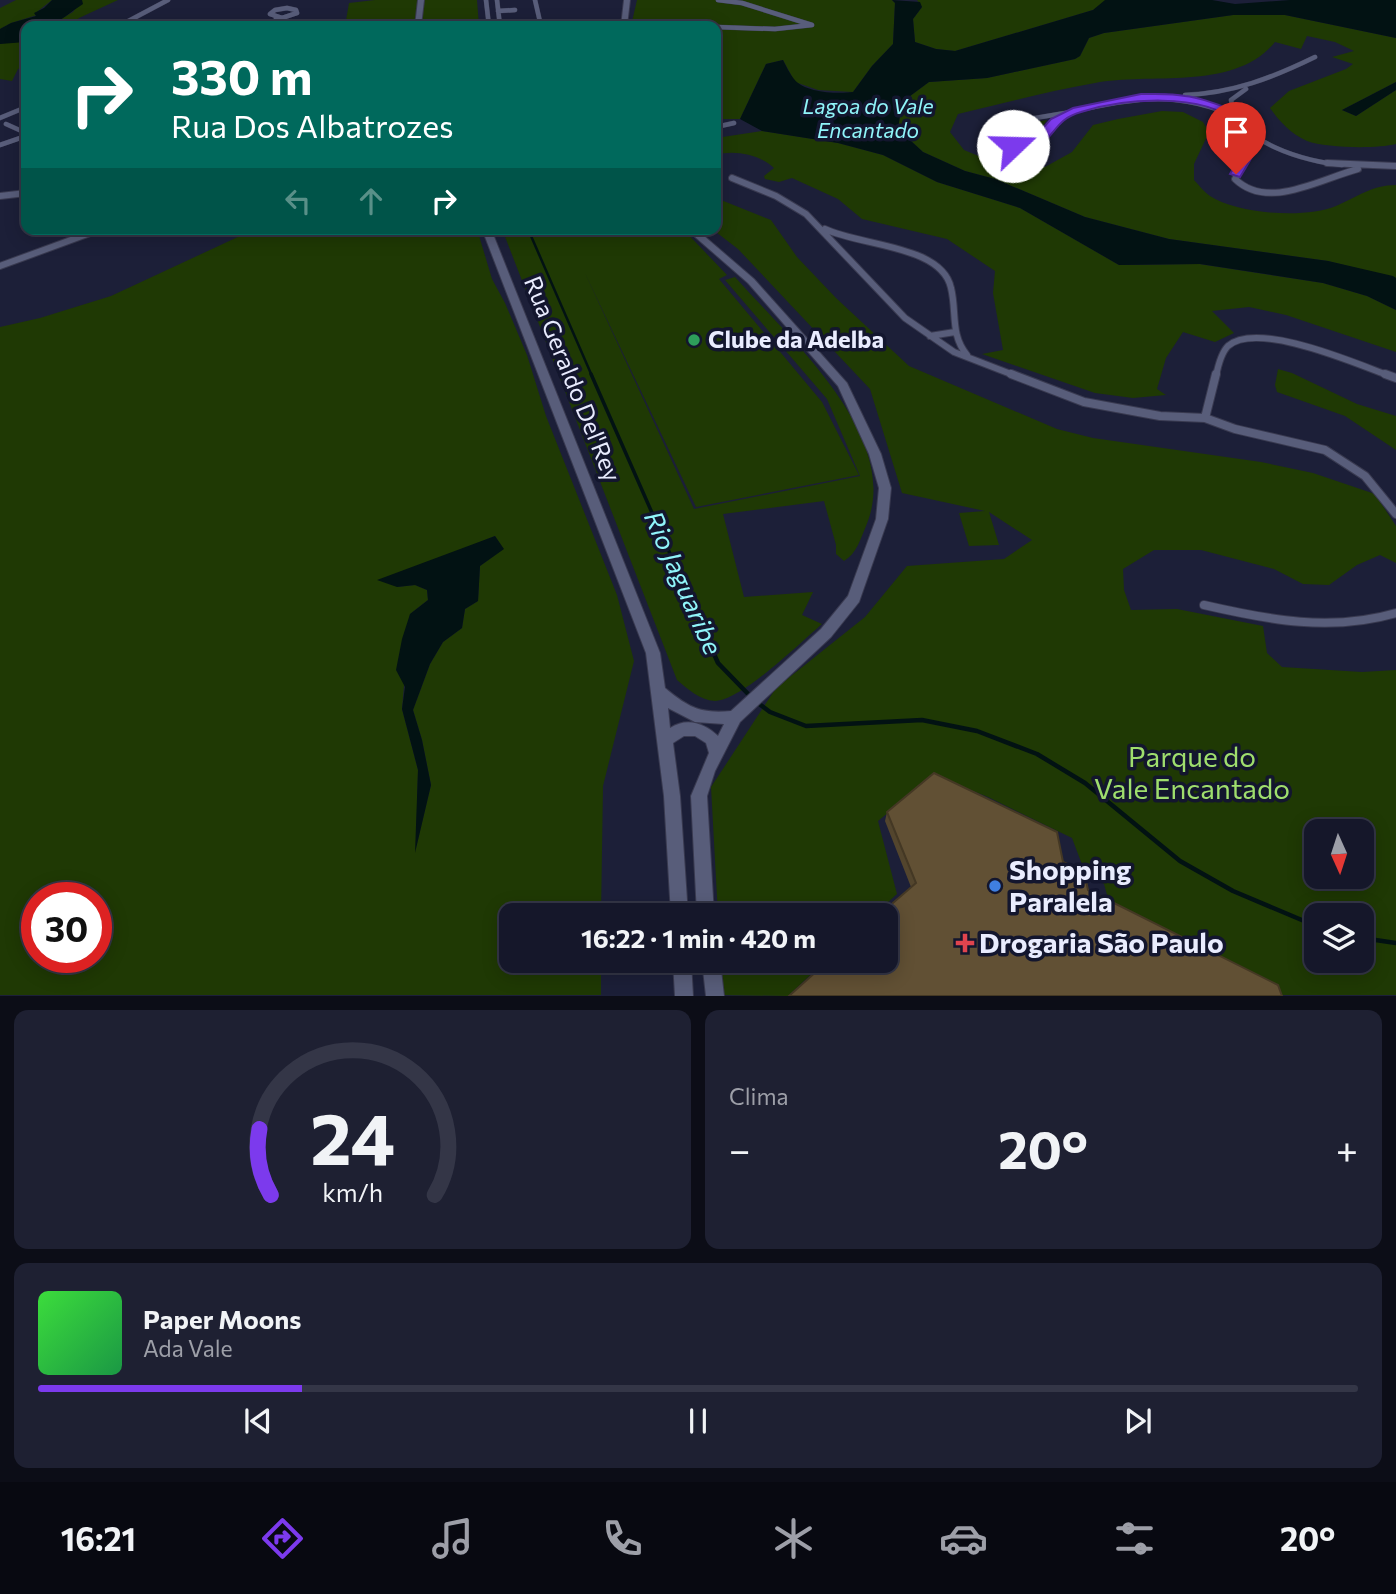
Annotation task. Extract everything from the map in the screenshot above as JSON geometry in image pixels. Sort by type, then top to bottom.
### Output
[{"type":"main road","points":[[419,21],[421,0]]},
{"type":"main road","points":[[625,21],[627,0]]},
{"type":"main road","name":"Rua Geraldo Del'Rey","points":[[488,235],[653,653],[672,796],[678,903]]},
{"type":"main road","points":[[697,235],[751,281],[843,385],[875,454],[885,488],[882,519],[854,598],[826,633],[738,714],[716,751],[699,796],[705,903]]},
{"type":"main road","points":[[660,693],[671,705],[694,716],[738,714]]},
{"type":"main road","points":[[665,740],[681,729],[698,729],[712,739],[716,751]]},
{"type":"main road","points":[[683,973],[684,996]]},
{"type":"main road","points":[[712,973],[715,996]]},
{"type":"street","points":[[128,21],[168,0]]},
{"type":"street","points":[[486,0],[488,21]]},
{"type":"street","points":[[496,0],[499,21]]},
{"type":"street","points":[[535,0],[539,21]]},
{"type":"street","points":[[718,0],[742,3],[812,25],[775,29],[721,27]]},
{"type":"street","points":[[498,9],[514,8]]},
{"type":"street","points":[[281,21],[270,13],[279,9],[294,9],[297,13]]},
{"type":"street","points":[[273,17],[287,17],[297,13]]},
{"type":"street","points":[[293,21],[297,13]]},
{"type":"street","points":[[1315,57],[1235,95],[1231,100],[1233,110],[1251,132],[1270,145],[1303,158],[1332,164],[1396,166]]},
{"type":"street","points":[[1066,113],[1055,121],[1040,139],[1030,145],[1005,144],[990,134],[991,130],[1000,125],[1111,102],[1246,89]]},
{"type":"street","points":[[1227,92],[1235,95]]},
{"type":"street","points":[[1184,97],[1224,110],[1239,118]]},
{"type":"street","points":[[2,123],[21,110]]},
{"type":"street","points":[[1224,110],[1233,110]]},
{"type":"street","points":[[1047,117],[1055,121]]},
{"type":"street","points":[[2,123],[21,132]]},
{"type":"street","points":[[721,126],[734,123]]},
{"type":"street","points":[[1251,132],[1252,145],[1236,179],[1240,186],[1253,191],[1293,191],[1342,172],[1380,166]]},
{"type":"street","points":[[0,145],[21,136]]},
{"type":"street","points":[[1252,145],[1270,145]]},
{"type":"street","points":[[1332,164],[1342,172]]},
{"type":"street","points":[[732,178],[790,203],[839,237],[924,258],[945,272],[960,349],[975,361]]},
{"type":"street","points":[[0,196],[21,194]]},
{"type":"street","points":[[814,221],[905,318],[927,335],[975,361],[1084,402],[1160,416],[1205,418],[1235,429],[1308,444],[1340,458],[1365,476],[1396,514]]},
{"type":"street","points":[[0,266],[85,235]]},
{"type":"street","points":[[845,256],[852,248],[864,244]]},
{"type":"street","points":[[927,335],[943,336],[955,332]]},
{"type":"street","points":[[1205,418],[1224,353],[1233,341],[1241,338],[1259,336],[1284,341],[1396,378]]},
{"type":"street","points":[[1205,605],[1269,618],[1328,625],[1378,620],[1396,613]]},
{"type":"green space","points":[[16,0],[52,0],[38,11],[37,15],[0,29],[0,8]]},
{"type":"green space","points":[[82,0],[118,0],[75,21],[58,21],[73,12]]},
{"type":"green space","points":[[375,0],[477,0],[479,21],[346,21],[349,3]]},
{"type":"green space","points":[[637,0],[892,0],[895,3],[893,44],[853,92],[818,90],[795,82],[783,60],[766,64],[740,119],[721,119],[721,21],[632,21]]},
{"type":"green space","points":[[917,0],[1105,1],[1093,10],[955,51],[936,49],[915,42],[913,19],[922,7]]},
{"type":"green space","points":[[1233,15],[1285,15],[1396,38],[1396,82],[1342,110],[1356,116],[1396,90],[1396,144],[1351,147],[1315,143],[1296,135],[1277,118],[1270,108],[1289,91],[1353,64],[1332,57],[1354,51],[1335,42],[1307,36],[1301,49],[1275,42],[1258,58],[1238,68],[1215,74],[1095,83],[958,114],[950,132],[964,150],[993,162],[1045,167],[1072,152],[1093,125],[1162,111],[1183,112],[1203,122],[1209,132],[1194,164],[1194,180],[1208,194],[1222,202],[1254,211],[1307,212],[1336,206],[1372,189],[1396,185],[1396,278],[1328,261],[1169,239],[1085,217],[923,152],[898,129],[902,102],[929,82],[987,78],[1075,59],[1080,56],[1089,38],[1104,33]]},
{"type":"green space","points":[[21,42],[21,68],[12,81],[0,79],[0,44]]},
{"type":"green space","points":[[1047,120],[1025,143],[1011,145],[995,135],[998,128]]},
{"type":"green space","points":[[762,131],[838,143],[883,155],[937,182],[1020,208],[1119,265],[1199,264],[1323,283],[1367,296],[1396,310],[1396,352],[1286,315],[1249,307],[1212,311],[1234,333],[1215,342],[1183,332],[1166,358],[1157,389],[1166,395],[1133,398],[1095,393],[982,354],[1003,350],[993,293],[995,271],[947,239],[862,219],[838,199],[792,178],[779,182],[765,179],[764,176],[774,168],[769,163],[739,153],[721,154],[721,137]]},
{"type":"green space","name":"Parque do Vale Encantado","points":[[721,200],[771,220],[797,257],[836,298],[909,366],[1057,429],[1093,438],[1261,462],[1313,473],[1375,494],[1396,526],[1396,563],[1380,555],[1357,565],[1329,585],[1303,584],[1274,569],[1201,550],[1154,550],[1123,569],[1124,590],[1131,610],[1177,609],[1263,626],[1267,653],[1282,667],[1362,672],[1396,670],[1396,995],[1282,995],[1111,909],[1104,884],[1086,875],[1072,838],[988,797],[934,775],[878,821],[897,894],[887,903],[717,903],[711,787],[776,688],[865,617],[907,566],[1004,559],[1032,540],[989,512],[999,545],[969,546],[959,513],[985,511],[902,493],[870,389],[738,249],[720,235]]},
{"type":"green space","points":[[242,235],[479,235],[492,279],[527,355],[546,416],[617,595],[634,661],[603,786],[601,903],[499,903],[499,973],[601,973],[601,995],[0,995],[0,327],[111,296]],"holes":[[[495,536],[503,549],[480,566],[478,601],[465,609],[462,628],[443,642],[430,664],[413,710],[431,785],[416,847],[418,770],[402,709],[410,614],[428,600],[427,590],[415,585],[397,587],[441,558]]]},
{"type":"green space","points":[[504,235],[689,235],[727,275],[719,279],[822,402],[859,475],[696,507],[584,271],[694,509],[860,476],[827,399],[725,280],[735,277],[810,359],[835,391],[855,424],[869,458],[873,492],[866,526],[855,550],[844,561],[836,554],[824,501],[723,514],[744,597],[813,592],[802,615],[822,624],[755,681],[726,698],[715,701],[704,699],[677,680]]},
{"type":"green space","points":[[1278,369],[1357,404],[1396,416],[1396,450],[1345,416],[1277,392],[1275,385]]},
{"type":"green space","points":[[721,973],[812,973],[788,996],[722,995]]},
{"type":"water","points":[[52,0],[82,0],[83,4],[57,21],[21,21],[21,42],[0,44],[0,29],[11,23],[36,16],[34,13]]},
{"type":"water","name":"Lagoa do Vale Encantado","points":[[892,0],[920,2],[922,7],[913,19],[915,42],[936,49],[955,51],[1093,10],[1105,0],[1212,0],[1235,4],[1290,0],[1396,0],[1396,38],[1285,15],[1233,15],[1104,33],[1089,38],[1080,56],[1075,59],[987,78],[929,82],[902,102],[898,129],[923,152],[1085,217],[1169,239],[1328,261],[1393,276],[1396,278],[1396,310],[1367,296],[1323,283],[1200,264],[1119,265],[1020,208],[937,182],[883,155],[838,143],[762,131],[740,119],[766,64],[783,60],[799,84],[813,90],[853,92],[893,44],[895,3]]},
{"type":"water","points":[[1396,82],[1396,90],[1356,116],[1342,110]]},
{"type":"water","points":[[495,536],[504,549],[480,566],[478,601],[465,609],[462,628],[443,642],[430,664],[413,710],[431,785],[415,853],[418,770],[402,709],[405,687],[396,670],[410,614],[428,600],[427,590],[415,585],[397,587],[377,580]]},
{"type":"building","name":"Shopping Paralela","points":[[934,773],[1057,832],[1063,862],[1084,871],[1088,890],[1278,985],[1282,996],[789,996],[815,973],[898,973],[898,903],[893,903],[916,883],[887,812]]},
{"type":"waterway","name":"Rio Jaguaribe","points":[[531,235],[592,376]]},
{"type":"waterway","name":"Rio Jaguaribe","points":[[591,374],[711,647]]},
{"type":"waterway","name":"Rio Jaguaribe","points":[[710,645],[718,663],[752,698]]},
{"type":"waterway","name":"Rio Jaguaribe","points":[[758,703],[770,712],[806,726],[922,720],[977,731],[1037,754],[1085,783],[1180,861],[1233,891],[1304,921]]},
{"type":"waterway","name":"Rio Jaguaribe","points":[[1374,940],[1396,943]]},
{"type":"place","name":"Clube da Adelba","points":[[694,340]]},
{"type":"place","name":"Shopping Paralela","points":[[995,886]]},
{"type":"place","name":"Drogaria São Paulo","points":[[965,943]]},
{"type":"route","points":[[1013,146],[1036,143],[1055,121],[1066,113],[1141,97],[1185,99],[1224,110],[1239,118],[1251,132],[1253,142],[1236,174]]}]
